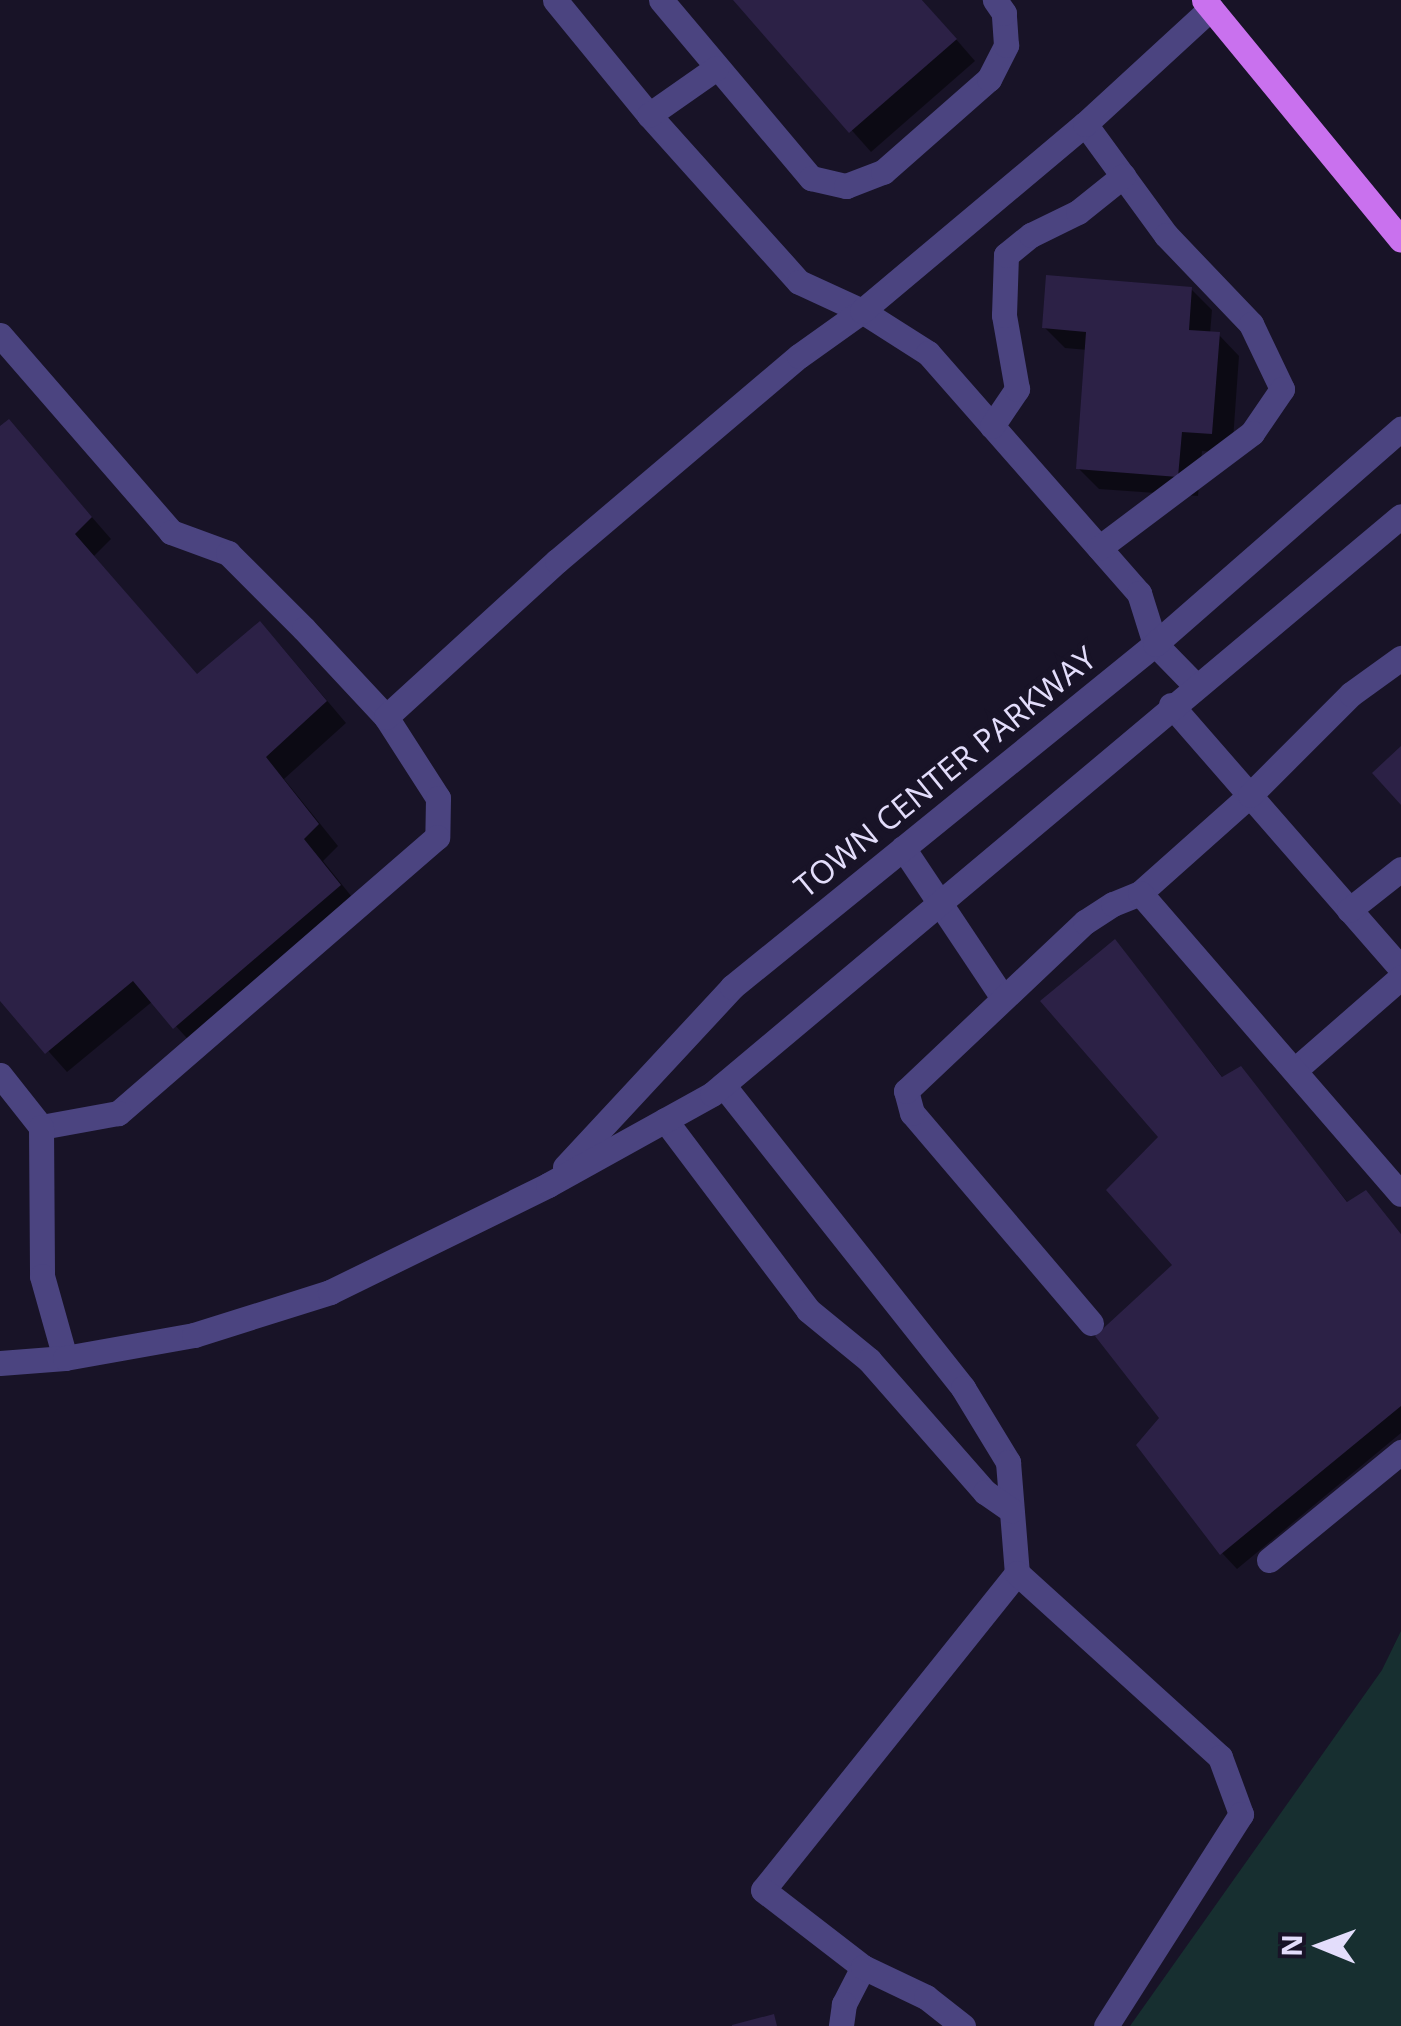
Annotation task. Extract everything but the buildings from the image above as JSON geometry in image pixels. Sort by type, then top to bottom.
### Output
[{"type":"main road","points":[[1207,4],[1401,240]]},
{"type":"street","points":[[555,0],[649,115],[799,282],[862,311],[928,353],[1139,592],[1154,644],[1195,685]]},
{"type":"street","points":[[661,0],[811,178],[846,186],[883,172],[989,79],[1006,45],[1004,13],[996,0]]},
{"type":"street","points":[[386,717],[558,562],[799,356],[862,311],[1085,124],[1207,4]]},
{"type":"street","points":[[649,115],[716,68]]},
{"type":"street","points":[[1085,124],[1166,235],[1250,324],[1282,390],[1252,432],[1099,548]]},
{"type":"street","points":[[992,426],[1017,389],[1004,314],[1006,256],[1030,236],[1078,212],[1123,176]]},
{"type":"street","points":[[0,336],[171,532],[228,552],[386,717],[438,798],[437,837],[118,1113],[41,1127]]},
{"type":"street","name":"TOWN CENTER PARKWAY","points":[[548,1185],[732,986],[1154,644],[1401,429]]},
{"type":"street","name":"TOWN CENTER PARKWAY","points":[[0,1363],[65,1358],[194,1335],[330,1292],[548,1185],[665,1120],[723,1084],[1171,704],[1401,516]]},
{"type":"street","points":[[1092,1324],[912,1113],[906,1092],[1085,922],[1140,893],[1250,795],[1351,694],[1401,658]]},
{"type":"street","points":[[1171,704],[1401,969]]},
{"type":"street","points":[[903,848],[942,900],[1003,998]]},
{"type":"street","points":[[1349,910],[1401,869]]},
{"type":"street","points":[[1140,893],[1401,1194]]},
{"type":"street","points":[[1296,1069],[1401,977]]},
{"type":"street","points":[[0,1075],[41,1127],[42,1276],[65,1358]]},
{"type":"street","points":[[723,1084],[963,1388],[1008,1462],[1017,1573],[1220,1757],[1241,1814],[1106,2026]]},
{"type":"street","points":[[665,1120],[808,1310],[869,1360],[985,1492],[1010,1510]]},
{"type":"street","points":[[1269,1560],[1401,1452]]},
{"type":"street","points":[[963,2026],[926,1997],[863,1966],[763,1890],[1017,1573]]},
{"type":"street","points":[[841,2026],[844,2004],[863,1966]]},
{"type":"green space","points":[[1401,1631],[1401,2026],[1130,2026],[1382,1670]]}]
